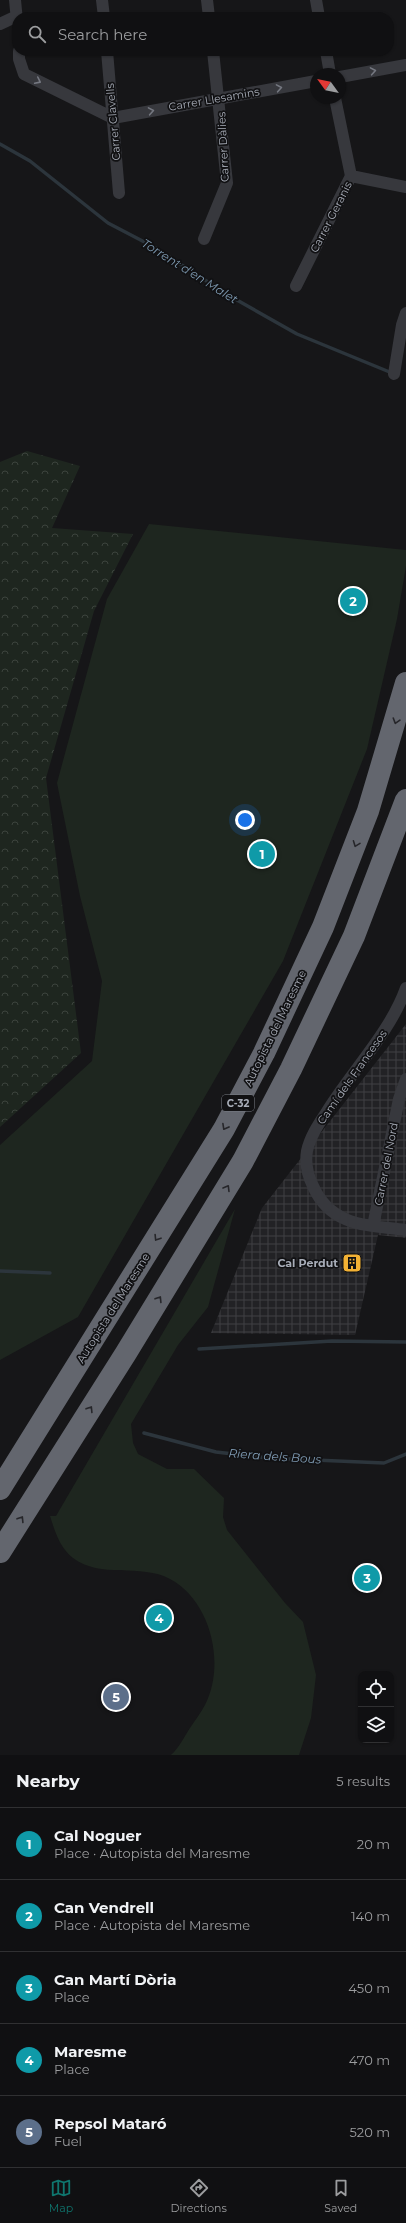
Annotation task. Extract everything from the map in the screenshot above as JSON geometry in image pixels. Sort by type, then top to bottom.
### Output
[{"type":"highway","name":"Autopista del Maresme","points":[[0,1489],[224,1129],[264,1053],[323,927],[368,811],[400,708],[406,683]]},
{"type":"highway","name":"C-32","points":[[0,1552],[126,1353],[243,1161],[291,1069],[354,936],[406,800]]},
{"type":"street","points":[[15,0],[16,12]]},
{"type":"street","points":[[102,0],[103,12]]},
{"type":"street","points":[[207,0],[208,12]]},
{"type":"street","points":[[316,0],[318,12]]},
{"type":"street","points":[[0,24],[12,20]]},
{"type":"street","points":[[19,56],[24,74],[113,118]]},
{"type":"street","name":"Carrer Clavells","points":[[107,56],[119,193]]},
{"type":"street","name":"Carrer Dàlies","points":[[204,239],[227,183],[220,98],[214,56]]},
{"type":"street","points":[[327,56],[329,68]]},
{"type":"street","points":[[346,76],[406,65]]},
{"type":"street","name":"Carrer Llesamins","points":[[113,118],[310,82]]},
{"type":"street","name":"Carrer Geranis","points":[[296,286],[352,176],[336,104]]},
{"type":"street","points":[[352,176],[406,187]]},
{"type":"street","points":[[394,374],[402,325],[406,313]]},
{"type":"street","name":"Camí dels Francesos","points":[[406,988],[403,1009],[335,1097],[315,1131],[307,1152],[307,1174],[315,1191],[328,1209],[355,1224],[406,1230]]},
{"type":"street","name":"Carrer del Nord","points":[[373,1226],[399,1099],[406,1080]]},
{"type":"shaded area","points":[[406,1024],[406,1238],[378,1235],[355,1335],[211,1333],[262,1208]]},
{"type":"green space","points":[[27,451],[80,466],[52,528],[133,534],[94,611],[46,778],[81,1053],[0,1127],[0,462]]},
{"type":"green space","points":[[149,524],[406,550],[406,566],[397,619],[367,749],[283,961],[78,1317],[0,1360],[0,1145],[92,1061],[102,981],[80,896],[57,783],[107,599]]},
{"type":"green space","points":[[235,1209],[208,1307],[178,1345],[131,1424],[133,1443],[138,1454],[167,1469],[194,1469],[224,1498],[223,1517],[227,1530],[285,1603],[303,1622],[316,1675],[311,1718],[299,1755],[171,1755],[179,1746],[202,1711],[211,1689],[214,1671],[214,1653],[211,1635],[205,1618],[196,1602],[184,1589],[170,1579],[159,1574],[95,1568],[73,1558],[61,1544],[50,1516],[56,1516]]},
{"type":"waterway","name":"Torrent d'en Malet","points":[[0,144],[30,161],[108,223],[154,247],[228,295],[297,334],[392,373]]},
{"type":"waterway","points":[[0,1271],[50,1273]]},
{"type":"waterway","points":[[199,1349],[332,1341],[406,1342]]},
{"type":"waterway","name":"Riera dels Bous","points":[[144,1433],[216,1452],[268,1458],[384,1463],[406,1454]]},
{"type":"place","name":"Can Vendrell","points":[[353,601]]},
{"type":"place","name":"Cal Noguer","points":[[262,854]]},
{"type":"place","name":"Cal Perdut","points":[[352,1263]]},
{"type":"place","name":"Can Martí Dòria","points":[[367,1578]]},
{"type":"place","name":"Maresme","points":[[159,1618]]},
{"type":"place","name":"Repsol Mataró","points":[[116,1697]]}]
